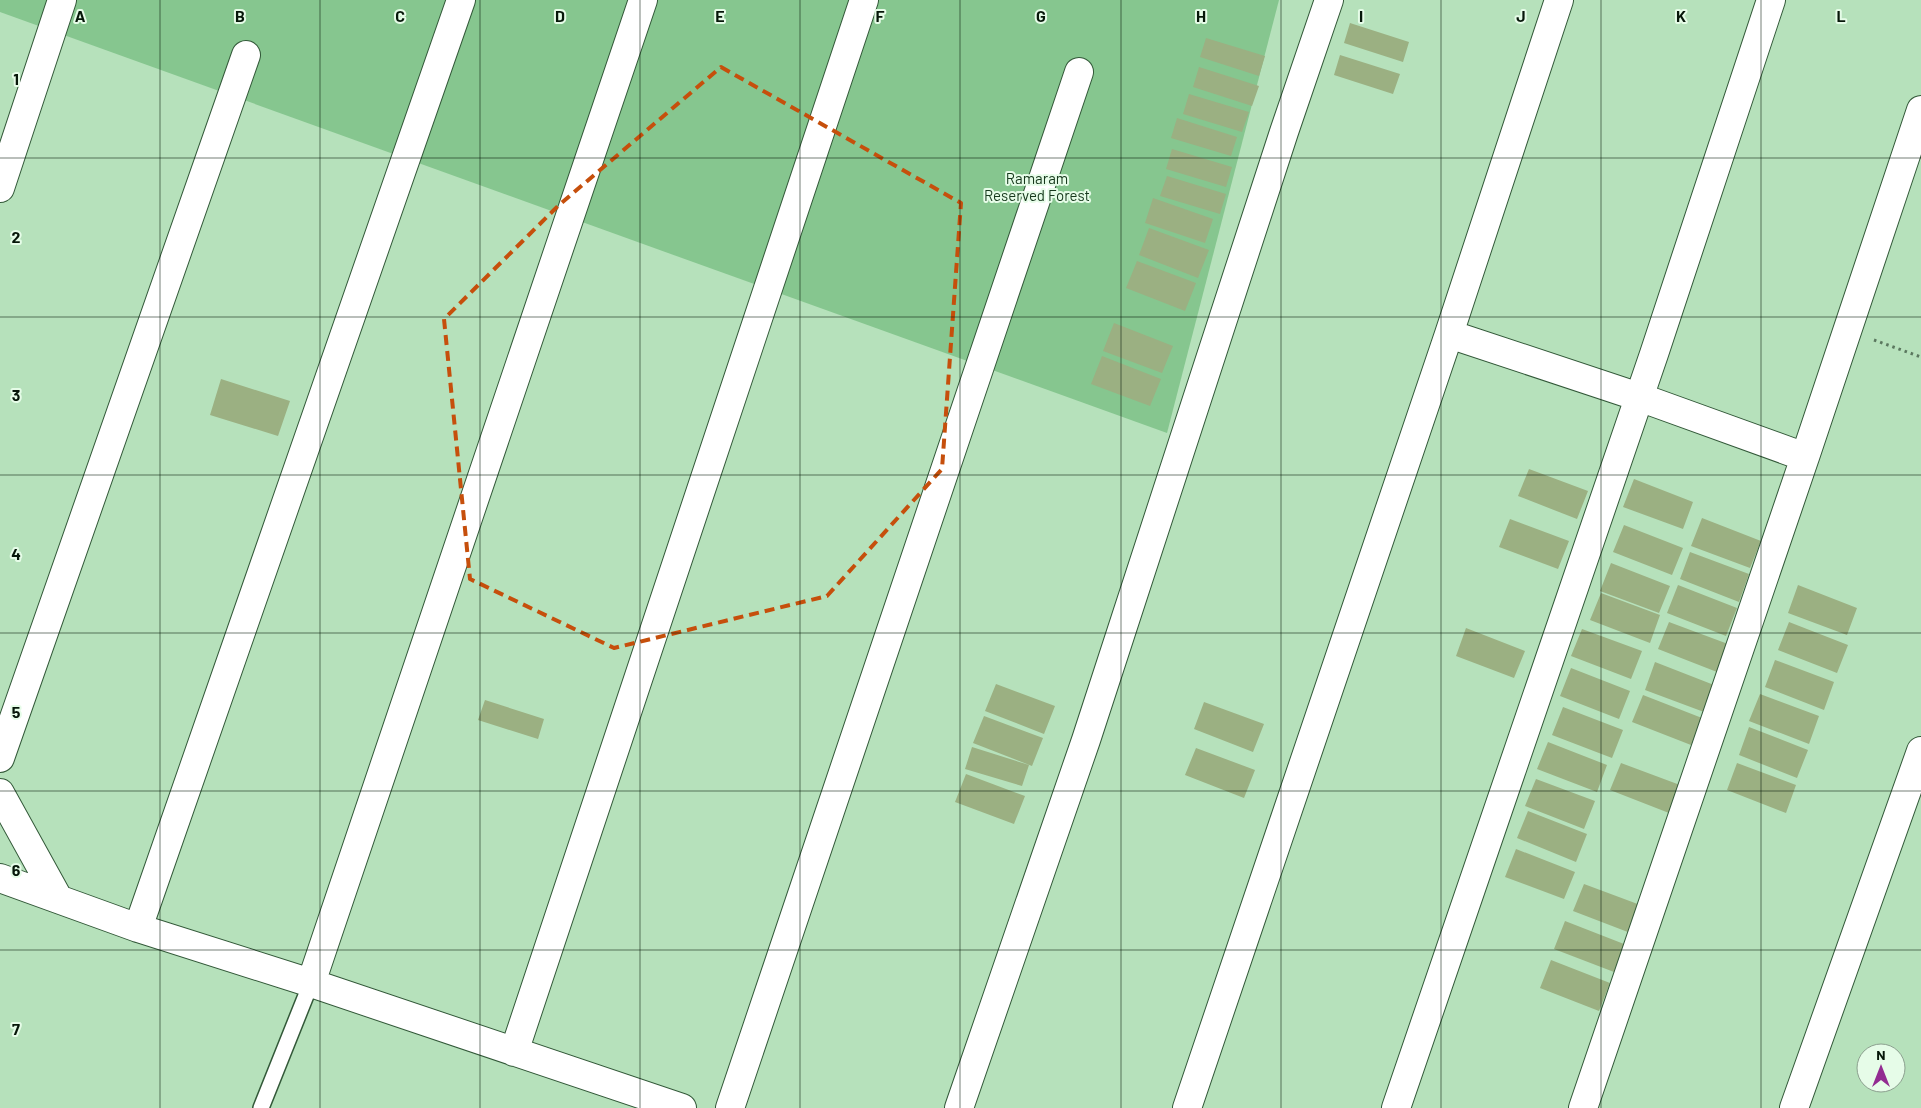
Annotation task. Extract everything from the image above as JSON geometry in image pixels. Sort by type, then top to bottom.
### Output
[{"type":"street","points":[[0,188],[62,0]]},
{"type":"street","points":[[138,928],[461,0]]},
{"type":"street","points":[[311,983],[644,0]]},
{"type":"street","points":[[514,1052],[864,0]]},
{"type":"street","points":[[959,1108],[1086,740],[1277,151],[1328,0]]},
{"type":"street","points":[[1187,1108],[1449,334],[1559,0]]},
{"type":"street","points":[[1396,1108],[1639,397],[1771,0]]},
{"type":"street","points":[[0,758],[246,56]]},
{"type":"street","points":[[730,1108],[1079,72]]},
{"type":"street","points":[[1583,1108],[1921,110]]},
{"type":"street","points":[[1449,334],[1639,397],[1805,457]]},
{"type":"street","points":[[1794,1108],[1921,751]]},
{"type":"street","points":[[0,793],[58,898]]},
{"type":"street","points":[[0,878],[138,928],[311,983],[682,1108]]},
{"type":"lane","points":[[261,1108],[311,983]]},
{"type":"path","points":[[1848,330],[1921,357]]},
{"type":"highlighted area","points":[[721,67],[961,203],[942,469],[827,596],[614,648],[470,579],[444,319],[559,205]]},
{"type":"green space","name":"Ramaram Reserved Forest","points":[[0,0],[1279,0],[1167,433],[0,12]]},
{"type":"building","points":[[1350,23],[1409,42],[1403,62],[1344,43]]},
{"type":"building","points":[[1206,38],[1265,56],[1259,76],[1200,57]]},
{"type":"building","points":[[1340,55],[1400,74],[1393,94],[1334,75]]},
{"type":"building","points":[[1199,67],[1259,86],[1252,106],[1193,87]]},
{"type":"building","points":[[1189,94],[1249,112],[1242,132],[1183,114]]},
{"type":"building","points":[[1177,118],[1237,137],[1231,156],[1171,138]]},
{"type":"building","points":[[1172,149],[1232,167],[1226,187],[1166,169]]},
{"type":"building","points":[[1167,176],[1226,194],[1220,214],[1160,196]]},
{"type":"building","points":[[1153,198],[1213,219],[1205,243],[1145,223]]},
{"type":"building","points":[[1149,228],[1209,250],[1198,278],[1139,255]]},
{"type":"building","points":[[1137,261],[1196,283],[1185,311],[1126,288]]},
{"type":"building","points":[[1114,323],[1173,346],[1162,373],[1103,351]]},
{"type":"building","points":[[1102,356],[1161,379],[1150,406],[1091,384]]},
{"type":"building","points":[[221,379],[290,401],[278,436],[210,415]]},
{"type":"building","points":[[1529,469],[1588,491],[1577,519],[1518,496]]},
{"type":"building","points":[[1634,479],[1693,502],[1683,529],[1623,507]]},
{"type":"building","points":[[1702,518],[1761,541],[1750,568],[1691,546]]},
{"type":"building","points":[[1510,519],[1569,541],[1558,569],[1499,547]]},
{"type":"building","points":[[1624,525],[1683,548],[1672,575],[1613,552]]},
{"type":"building","points":[[1690,552],[1749,574],[1739,602],[1680,579]]},
{"type":"building","points":[[1611,563],[1670,586],[1659,613],[1600,591]]},
{"type":"building","points":[[1678,585],[1737,608],[1726,636],[1667,613]]},
{"type":"building","points":[[1798,585],[1857,608],[1847,635],[1788,613]]},
{"type":"building","points":[[1601,593],[1660,615],[1650,643],[1590,620]]},
{"type":"building","points":[[1669,622],[1728,644],[1717,672],[1658,649]]},
{"type":"building","points":[[1789,622],[1848,645],[1837,673],[1778,650]]},
{"type":"building","points":[[1466,628],[1525,651],[1514,678],[1456,656]]},
{"type":"building","points":[[1582,629],[1642,651],[1631,679],[1571,656]]},
{"type":"building","points":[[1775,660],[1834,682],[1824,710],[1765,687]]},
{"type":"building","points":[[1655,662],[1714,685],[1704,712],[1645,690]]},
{"type":"building","points":[[1571,668],[1630,691],[1619,719],[1560,696]]},
{"type":"building","points":[[996,684],[1055,706],[1044,734],[985,711]]},
{"type":"building","points":[[1760,694],[1819,716],[1809,744],[1749,721]]},
{"type":"building","points":[[1643,695],[1702,718],[1691,745],[1632,722]]},
{"type":"building","points":[[485,700],[544,719],[538,739],[478,720]]},
{"type":"building","points":[[1204,702],[1264,724],[1253,752],[1194,729]]},
{"type":"building","points":[[1563,707],[1623,730],[1612,758],[1552,735]]},
{"type":"building","points":[[984,716],[1043,738],[1032,766],[973,743]]},
{"type":"building","points":[[1749,727],[1808,750],[1797,778],[1739,755]]},
{"type":"building","points":[[1548,742],[1607,765],[1597,792],[1537,769]]},
{"type":"building","points":[[972,747],[1029,765],[1022,786],[965,769]]},
{"type":"building","points":[[1196,748],[1255,770],[1244,798],[1185,775]]},
{"type":"building","points":[[1621,763],[1680,785],[1669,813],[1610,790]]},
{"type":"building","points":[[1737,763],[1796,785],[1786,813],[1727,790]]},
{"type":"building","points":[[966,774],[1025,796],[1014,824],[955,802]]},
{"type":"building","points":[[1536,779],[1595,801],[1584,829],[1525,806]]},
{"type":"building","points":[[1528,811],[1587,834],[1576,862],[1517,838]]},
{"type":"building","points":[[1516,849],[1575,872],[1564,899],[1505,877]]},
{"type":"building","points":[[1584,884],[1643,906],[1633,934],[1573,911]]},
{"type":"building","points":[[1565,921],[1624,944],[1614,972],[1554,949]]},
{"type":"building","points":[[1551,960],[1610,983],[1599,1011],[1540,988]]}]
